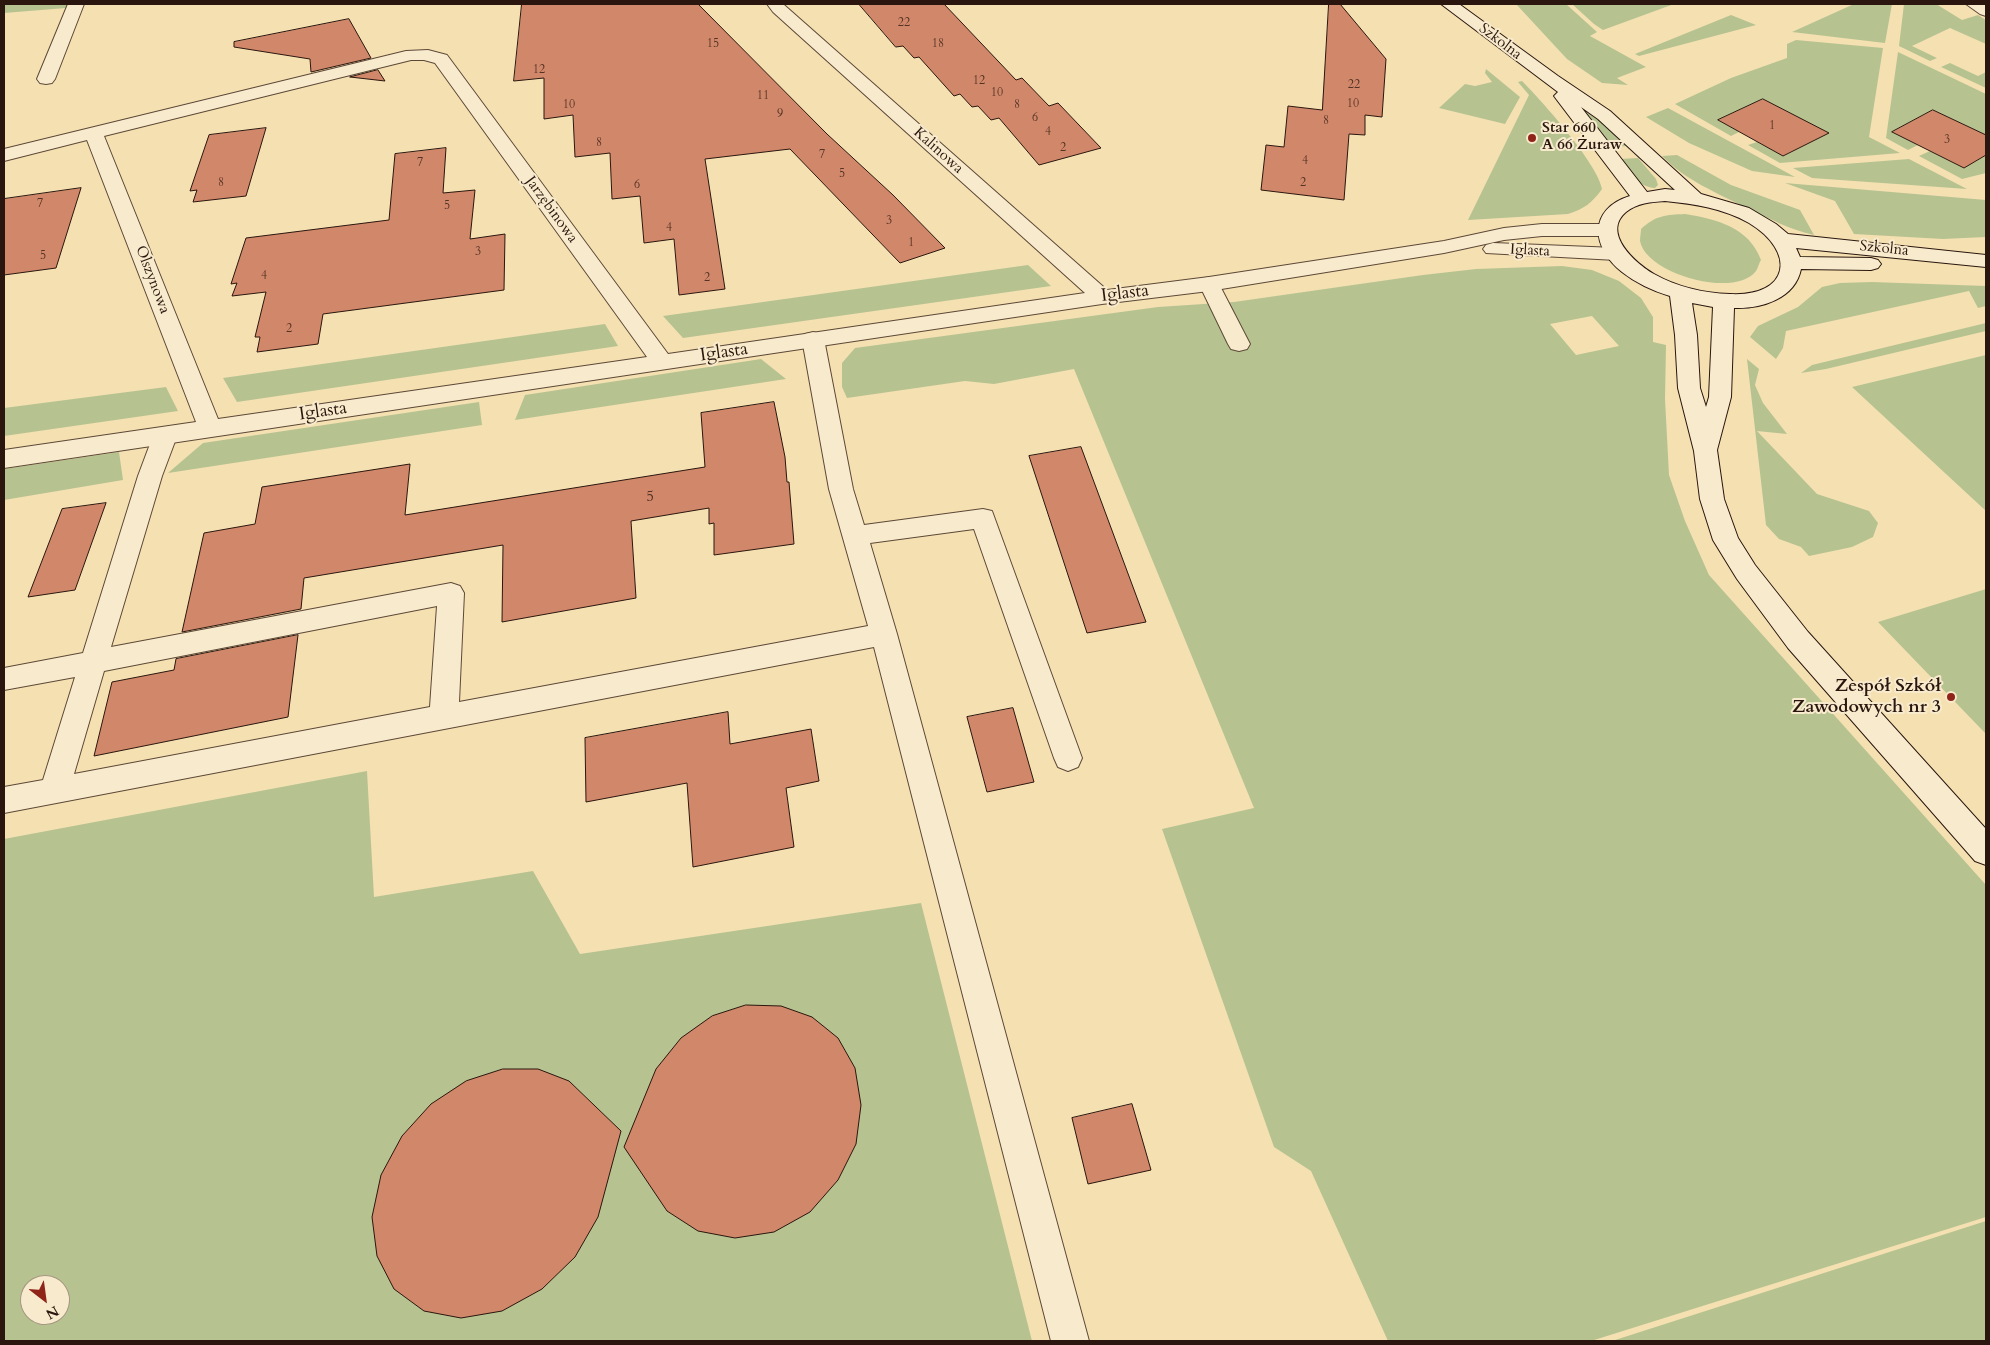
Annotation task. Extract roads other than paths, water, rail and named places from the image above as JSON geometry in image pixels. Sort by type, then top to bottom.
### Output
[{"type":"street","points":[[46,79],[76,4]]},
{"type":"street","name":"Kalinowa","points":[[775,4],[1102,297]]},
{"type":"street","name":"Szkolna","points":[[1449,4],[1552,80],[1604,115],[1694,198]]},
{"type":"street","points":[[1974,4],[1986,11]]},
{"type":"street","name":"Jarzębinowa","points":[[94,132],[406,56],[421,54],[441,59],[662,362]]},
{"type":"street","name":"Szkolna","points":[[1552,80],[1607,155],[1642,198]]},
{"type":"street","points":[[4,155],[94,132]]},
{"type":"street","name":"Olszynowa","points":[[94,132],[210,429]]},
{"type":"street","points":[[1666,195],[1694,198],[1721,204],[1746,214],[1782,240],[1792,263],[1789,279],[1776,292],[1753,300],[1724,302],[1680,294],[1654,283],[1632,270],[1616,254],[1607,230],[1613,214],[1628,203],[1642,198],[1666,195]]},
{"type":"street","name":"Iglasta","points":[[4,459],[1102,297],[1209,284],[1444,246],[1504,234],[1542,230],[1607,230]]},
{"type":"street","name":"Szkolna","points":[[1782,240],[1986,261]]},
{"type":"street","name":"Iglasta","points":[[1444,246],[1616,254]]},
{"type":"street","name":"Szkolna","points":[[1792,263],[1986,261]]},
{"type":"street","points":[[1209,284],[1238,344]]},
{"type":"street","points":[[1680,294],[1686,335],[1689,388],[1706,451],[1712,498],[1726,540],[1746,572],[1798,640],[1986,851]]},
{"type":"street","points":[[1706,451],[1720,397],[1724,302]]},
{"type":"street","points":[[813,339],[841,489],[884,634],[1070,1341]]},
{"type":"street","points":[[54,791],[150,476],[165,436]]},
{"type":"street","points":[[855,536],[983,518],[1068,758]]},
{"type":"street","points":[[4,679],[451,593],[444,717]]},
{"type":"street","points":[[4,800],[884,634]]},
{"type":"place","name":"Star 660 A 66 Żuraw","points":[[1532,138]]},
{"type":"place","name":"Zespół Szkół Zawodowych nr 3","points":[[1951,697]]}]
